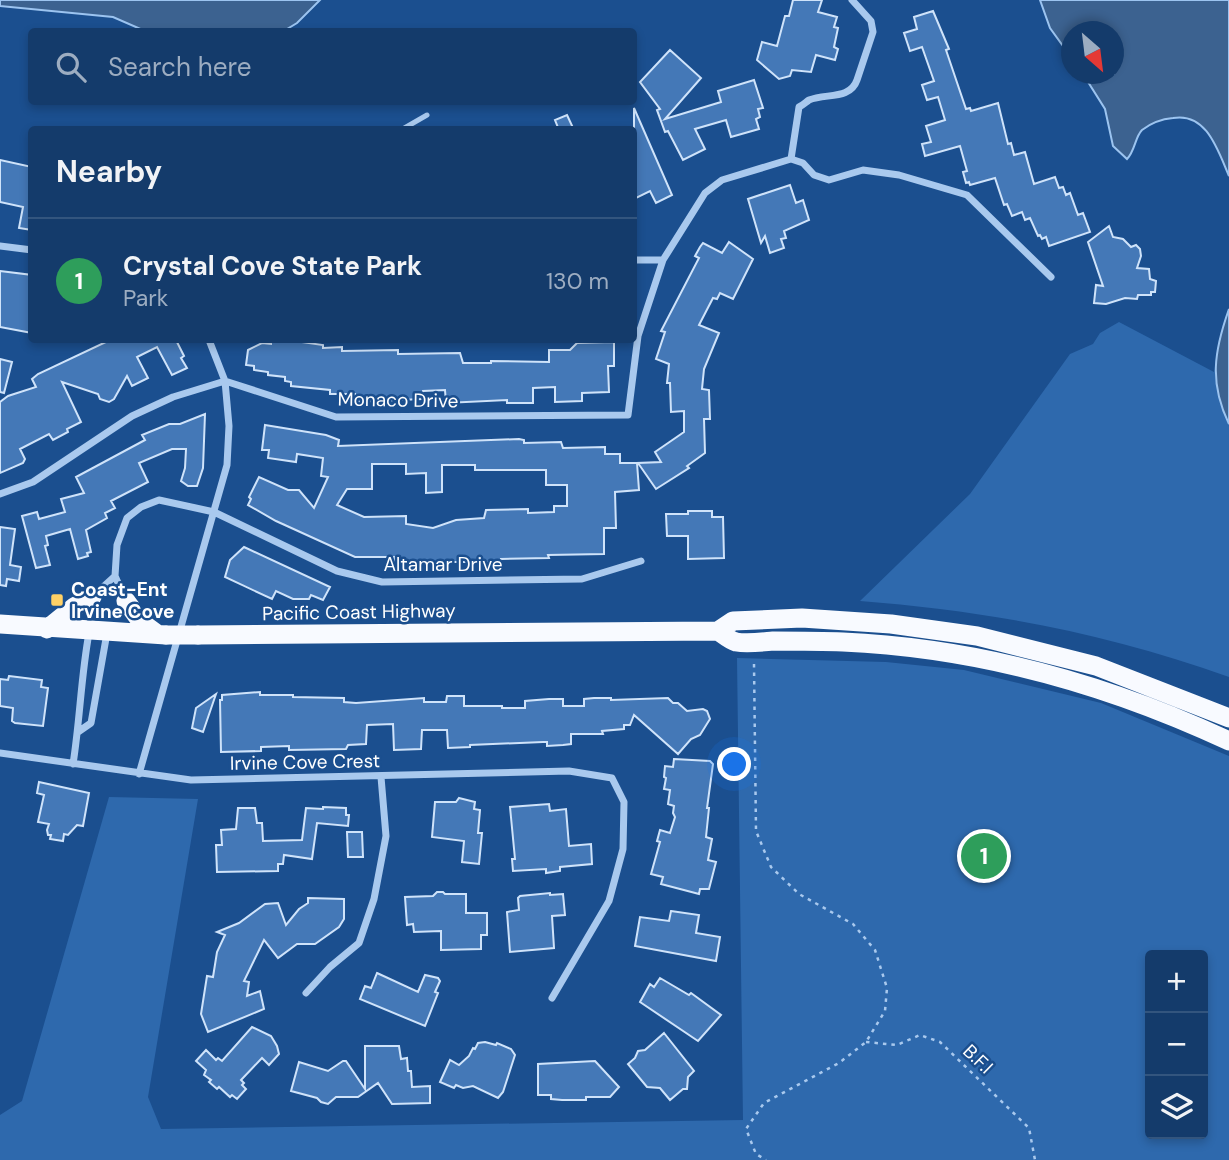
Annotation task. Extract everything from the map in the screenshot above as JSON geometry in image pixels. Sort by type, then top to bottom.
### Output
[{"type":"highway","points":[[47,629],[74,607],[92,597]]},
{"type":"highway","points":[[126,601],[142,623],[162,635]]},
{"type":"highway","name":"Pacific Coast Highway","points":[[0,624],[162,635],[718,631],[733,621],[802,618],[891,624],[977,636],[1096,666],[1229,718]]},
{"type":"highway","name":"Pacific Coast Highway","points":[[718,631],[733,641],[872,643],[989,659],[1054,674],[1109,692],[1229,741]]},
{"type":"street","points":[[791,159],[799,107],[809,100],[845,93],[854,88],[873,32],[872,21],[852,0]]},
{"type":"street","points":[[637,260],[663,260],[705,193],[722,180],[791,159],[803,163],[814,175],[829,180],[863,170],[899,175],[967,195],[1051,277]]},
{"type":"street","points":[[0,247],[28,250]]},
{"type":"street","name":"Monaco Drive","points":[[225,381],[336,417],[628,415],[638,336],[663,260]]},
{"type":"street","points":[[139,774],[227,465],[229,426],[225,381],[210,343]]},
{"type":"street","points":[[0,494],[33,482],[132,415],[173,397],[225,381]]},
{"type":"street","name":"Altamar Drive","points":[[115,576],[117,545],[127,519],[141,507],[159,500],[214,512],[337,571],[382,582],[582,579],[641,561]]},
{"type":"street","points":[[92,597],[115,576],[126,601]]},
{"type":"street","points":[[78,732],[92,723],[99,675],[98,631]]},
{"type":"street","points":[[73,764],[82,671],[98,631]]},
{"type":"street","name":"Irvine Cove Crest","points":[[0,753],[191,780],[569,771],[612,778],[624,802],[623,849],[609,901],[552,998]]},
{"type":"street","points":[[306,993],[330,967],[359,943],[373,899],[386,836],[381,777]]},
{"type":"lane","points":[[406,126],[427,116]]},
{"type":"path","points":[[754,664],[756,831],[771,867],[799,894],[853,924],[875,950],[887,988],[885,1011],[866,1042],[839,1063],[764,1103],[746,1129],[757,1154],[766,1160]]},
{"type":"path","name":"B.F.I","points":[[866,1042],[897,1045],[920,1035],[940,1042],[1029,1128],[1035,1160]]},
{"type":"shaded area","points":[[0,0],[320,0],[289,28],[138,28],[113,17],[0,6]]},
{"type":"shaded area","points":[[1040,0],[1229,0],[1229,176],[1210,135],[1195,121],[1185,118],[1165,119],[1142,130],[1127,159],[1113,146],[1105,109],[1089,84],[1124,84],[1124,21],[1061,21],[1061,43],[1050,28]]},
{"type":"shaded area","points":[[1229,309],[1229,677],[1138,648],[1047,626],[954,611],[860,601],[970,494],[1070,354],[1093,344],[1100,333],[1119,322],[1214,372],[1222,329]]},
{"type":"shaded area","points":[[1229,309],[1229,424],[1218,395],[1216,367],[1220,339]]},
{"type":"shaded area","points":[[737,658],[886,662],[964,670],[1101,703],[1229,756],[1229,1160],[0,1160],[0,1115],[22,1101],[109,797],[198,799],[148,1097],[161,1129],[743,1120]]},
{"type":"building","points":[[793,0],[822,0],[818,12],[837,17],[834,47],[838,49],[835,60],[816,55],[811,72],[792,70],[790,76],[779,79],[757,60],[762,42],[777,46],[785,16],[789,16]]},
{"type":"building","points":[[933,11],[949,49],[946,50],[966,109],[970,108],[971,111],[998,103],[1008,144],[1011,143],[1014,155],[1025,152],[1034,184],[1055,177],[1059,188],[1063,187],[1066,195],[1070,193],[1078,215],[1083,213],[1090,232],[1049,246],[1046,237],[1042,239],[1038,236],[1030,218],[1025,220],[1022,212],[1012,216],[1007,204],[1004,205],[995,178],[970,185],[969,182],[966,183],[963,172],[967,171],[960,146],[925,156],[922,144],[931,142],[926,126],[945,120],[938,97],[927,100],[922,85],[934,81],[922,47],[910,51],[904,33],[917,29],[914,17]]},
{"type":"building","points":[[670,50],[701,78],[665,119],[721,102],[718,91],[754,80],[763,108],[758,109],[760,117],[756,119],[759,129],[731,137],[726,120],[695,129],[705,149],[683,160],[668,131],[665,132],[657,110],[660,109],[640,82]]},
{"type":"building","points":[[634,108],[672,195],[656,203],[650,191],[637,198],[637,126],[634,126]]},
{"type":"building","points":[[567,115],[572,126],[557,126],[555,120]]},
{"type":"building","points":[[0,160],[28,166],[28,229],[19,228],[23,207],[0,202]]},
{"type":"building","points":[[790,185],[796,203],[803,200],[809,220],[784,231],[786,238],[781,239],[784,248],[770,253],[765,236],[761,243],[748,199]]},
{"type":"building","points":[[1109,226],[1113,237],[1123,239],[1131,247],[1136,245],[1140,249],[1137,268],[1149,269],[1150,279],[1156,281],[1155,292],[1151,292],[1151,295],[1138,295],[1137,299],[1125,298],[1106,304],[1094,303],[1096,285],[1103,286],[1088,242]]},
{"type":"building","points":[[729,242],[753,259],[733,299],[720,293],[717,299],[713,298],[699,325],[719,333],[704,369],[702,389],[709,390],[710,419],[704,419],[705,453],[687,466],[689,468],[656,489],[638,463],[661,462],[655,452],[684,432],[684,411],[671,412],[670,383],[667,383],[669,364],[656,359],[665,332],[661,331],[699,258],[695,256],[703,243],[722,253]]},
{"type":"building","points":[[0,271],[28,274],[28,332],[0,327]]},
{"type":"building","points":[[104,343],[178,343],[187,368],[172,375],[157,347],[137,357],[148,378],[132,386],[127,376],[114,399],[109,402],[100,399],[98,394],[62,382],[81,422],[53,440],[49,434],[20,449],[25,459],[23,463],[0,473],[0,402],[8,396],[36,387],[32,379]]},
{"type":"building","points":[[262,343],[308,343],[323,345],[323,348],[342,347],[342,351],[398,350],[398,354],[460,353],[463,363],[491,363],[549,362],[549,350],[570,350],[577,343],[614,343],[614,366],[608,366],[609,392],[582,393],[582,401],[555,402],[555,387],[533,388],[533,403],[507,403],[507,400],[446,403],[445,390],[423,391],[422,399],[355,402],[355,394],[330,394],[330,390],[291,386],[291,382],[285,381],[285,377],[268,375],[268,372],[254,370],[254,366],[246,365],[248,350]]},
{"type":"building","points":[[0,359],[12,362],[4,393],[0,392]]},
{"type":"building","points":[[205,414],[203,468],[197,486],[188,486],[181,481],[186,449],[172,449],[139,463],[148,482],[111,501],[115,508],[105,513],[107,518],[86,530],[91,552],[87,553],[88,556],[78,559],[70,529],[46,536],[48,545],[45,546],[50,565],[36,568],[22,516],[37,512],[39,519],[65,512],[61,499],[84,493],[76,477],[145,440],[142,435]]},
{"type":"building","points":[[265,425],[326,435],[339,440],[338,446],[519,439],[524,440],[524,443],[561,442],[563,448],[605,447],[605,454],[620,454],[620,463],[637,463],[639,490],[615,492],[616,528],[604,528],[604,554],[548,555],[549,558],[501,559],[501,562],[394,562],[394,557],[355,557],[276,521],[248,505],[259,477],[288,490],[299,490],[314,508],[328,477],[321,476],[323,458],[297,454],[296,462],[268,458],[269,450],[262,450]],"holes":[[[372,464],[406,464],[406,474],[426,473],[426,493],[442,492],[442,465],[475,465],[475,470],[546,470],[546,485],[567,485],[567,506],[554,506],[554,512],[528,513],[528,509],[486,510],[484,518],[456,520],[433,528],[406,524],[406,516],[364,517],[337,505],[347,489],[372,489]]]},
{"type":"building","points":[[688,511],[712,511],[712,517],[723,517],[724,558],[688,559],[688,536],[667,536],[666,514],[688,514]]},
{"type":"building","points":[[0,527],[15,529],[10,565],[21,567],[19,581],[7,579],[6,586],[0,585]]},
{"type":"building","points":[[244,547],[330,587],[323,600],[311,595],[309,599],[293,599],[276,591],[272,599],[225,577],[230,560]]},
{"type":"building","points":[[9,676],[42,680],[41,687],[48,688],[43,726],[15,723],[12,721],[13,708],[0,706],[0,679],[8,680]]},
{"type":"building","points":[[260,692],[260,695],[344,698],[344,702],[356,703],[424,698],[424,702],[446,702],[447,696],[464,696],[464,706],[502,708],[525,708],[525,701],[549,699],[563,699],[563,706],[584,706],[584,699],[594,698],[668,698],[687,711],[707,711],[710,719],[700,735],[691,739],[678,754],[634,715],[630,725],[624,725],[624,729],[602,731],[603,734],[571,734],[571,744],[563,745],[547,746],[547,742],[543,742],[448,748],[447,730],[422,730],[421,749],[394,750],[393,724],[367,725],[366,744],[348,745],[346,749],[289,750],[289,746],[261,747],[261,751],[221,752],[222,695]]},
{"type":"building","points":[[216,694],[203,732],[192,728],[196,708]]},
{"type":"building","points":[[674,759],[710,761],[713,764],[706,837],[712,839],[708,860],[716,862],[709,889],[700,889],[699,894],[661,884],[663,877],[651,874],[660,842],[657,841],[660,830],[670,833],[675,817],[674,806],[668,804],[670,790],[664,789],[665,766],[673,767]]},
{"type":"building","points":[[39,782],[89,793],[83,826],[77,825],[68,835],[64,834],[63,841],[50,839],[51,835],[48,835],[47,830],[49,824],[38,822],[44,795],[37,793]]},
{"type":"building","points":[[459,798],[475,802],[474,809],[480,810],[478,833],[482,833],[479,864],[462,862],[464,841],[432,837],[435,802],[456,802]]},
{"type":"building","points":[[549,804],[550,811],[566,809],[569,846],[591,844],[592,864],[560,867],[560,871],[546,873],[546,869],[513,871],[512,859],[515,859],[510,807]]},
{"type":"building","points":[[238,808],[255,808],[257,823],[262,823],[263,841],[302,840],[306,808],[346,808],[346,815],[349,815],[348,826],[317,823],[312,859],[284,855],[283,864],[278,864],[278,871],[217,872],[216,845],[222,845],[221,830],[236,829]]},
{"type":"building","points":[[347,832],[362,832],[363,857],[348,857]]},
{"type":"building","points":[[437,892],[466,894],[466,913],[487,913],[487,935],[481,935],[481,949],[441,950],[441,931],[414,932],[413,924],[407,925],[405,897],[433,896]]},
{"type":"building","points":[[563,894],[565,915],[552,916],[554,948],[510,952],[507,912],[519,910],[520,896]]},
{"type":"building","points":[[308,898],[344,899],[344,919],[339,927],[315,944],[297,944],[278,958],[264,940],[244,981],[249,982],[247,996],[260,991],[264,1009],[208,1032],[201,1014],[207,976],[213,977],[217,952],[225,935],[217,932],[239,923],[265,904],[278,903],[286,925],[299,909],[308,903]]},
{"type":"building","points":[[671,911],[699,915],[696,933],[720,937],[716,961],[635,946],[640,917],[669,921]]},
{"type":"building","points":[[377,973],[418,992],[425,975],[438,978],[440,981],[435,992],[438,993],[425,1026],[360,999],[365,986],[371,988]]},
{"type":"building","points":[[660,978],[689,995],[691,993],[721,1015],[698,1041],[640,1002],[650,984],[654,987]]},
{"type":"building","points":[[252,1027],[271,1036],[279,1054],[269,1065],[262,1058],[241,1080],[246,1089],[237,1099],[209,1082],[211,1080],[204,1075],[206,1070],[196,1061],[206,1050],[216,1060],[218,1058],[222,1061]]},
{"type":"building","points":[[664,1033],[694,1071],[688,1077],[687,1089],[683,1089],[670,1100],[660,1088],[647,1087],[628,1064],[638,1051],[645,1050]]},
{"type":"building","points":[[478,1043],[497,1043],[511,1049],[515,1055],[503,1092],[498,1098],[473,1086],[463,1088],[456,1085],[454,1088],[440,1082],[450,1060],[459,1065]]},
{"type":"building","points":[[365,1046],[399,1046],[401,1059],[407,1058],[412,1087],[430,1086],[430,1103],[392,1104],[378,1083],[358,1097],[336,1097],[328,1104],[291,1091],[299,1062],[328,1071],[346,1061],[365,1089]]},
{"type":"building","points":[[595,1061],[619,1087],[610,1097],[562,1100],[551,1099],[551,1095],[538,1095],[538,1064]]},
{"type":"place","name":"Coast-Ent Irvine Cove","points":[[57,600]]},
{"type":"place","name":"Crystal Cove State Park","points":[[984,856]]}]
